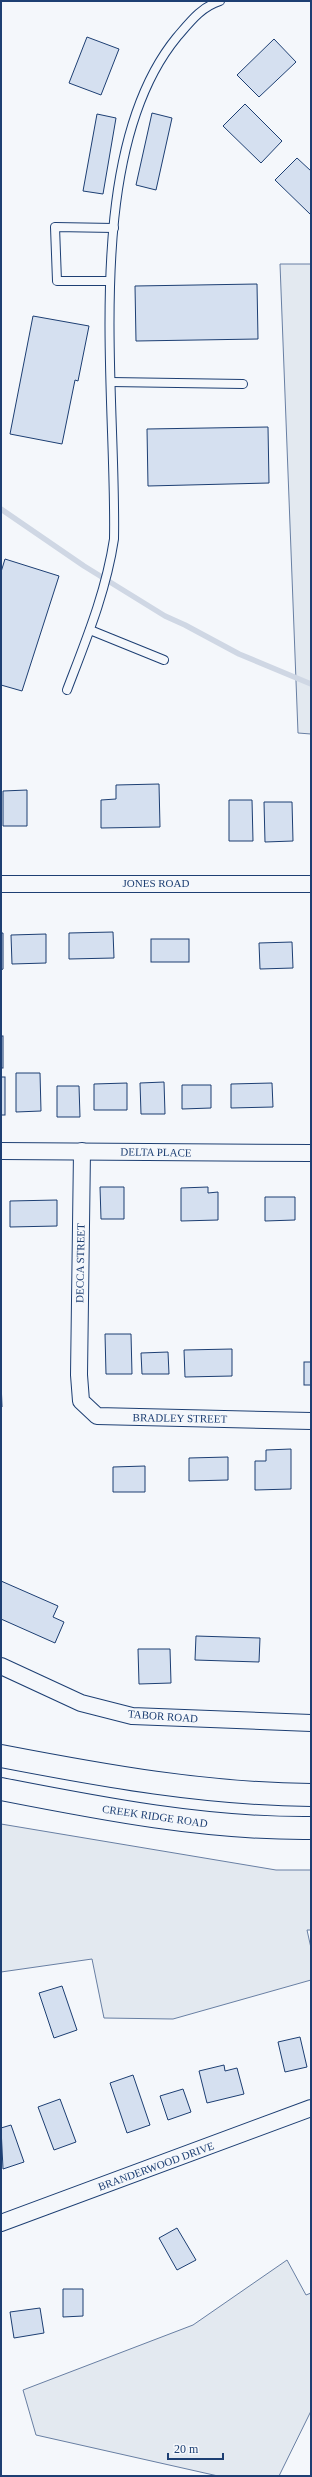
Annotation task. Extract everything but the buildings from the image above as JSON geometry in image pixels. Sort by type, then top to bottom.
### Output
[{"type":"main road","points":[[1,1756],[108,1777],[179,1786],[264,1794],[311,1795]]},
{"type":"main road","name":"CREEK RIDGE ROAD","points":[[1,1789],[105,1809],[197,1823],[311,1828]]},
{"type":"street","name":"JONES ROAD","points":[[1,884],[311,884]]},
{"type":"street","name":"DELTA PLACE","points":[[1,1151],[311,1153]]},
{"type":"street","name":"DECCA STREET","points":[[79,1375],[82,1151]]},
{"type":"street","name":"BRADLEY STREET","points":[[79,1375],[81,1401],[97,1416],[311,1421]]},
{"type":"street","name":"TABOR ROAD","points":[[1,1666],[81,1703],[132,1716],[311,1723]]},
{"type":"street","name":"BRANDERWOOD DRIVE","points":[[1,2224],[311,2108]]},
{"type":"lane","points":[[67,690],[90,630],[109,573],[114,540],[110,281],[118,191],[130,136],[146,89],[169,47],[193,18],[210,4],[220,1]]},
{"type":"lane","points":[[110,281],[57,281],[55,227],[114,228]]},
{"type":"lane","points":[[111,382],[243,384]]},
{"type":"lane","points":[[90,630],[164,660]]},
{"type":"shaded area","points":[[280,264],[311,264],[311,734],[298,733]]},
{"type":"shaded area","points":[[1,1824],[276,1870],[311,1870],[311,1930],[307,1930],[311,1948],[311,1980],[173,2019],[104,2018],[92,1959],[1,1972]]},
{"type":"shaded area","points":[[287,2260],[306,2295],[311,2293],[311,2411],[279,2476],[218,2476],[36,2435],[23,2390],[193,2325]]},
{"type":"waterway","points":[[1,509],[84,566],[165,616],[239,654],[311,684]]}]
